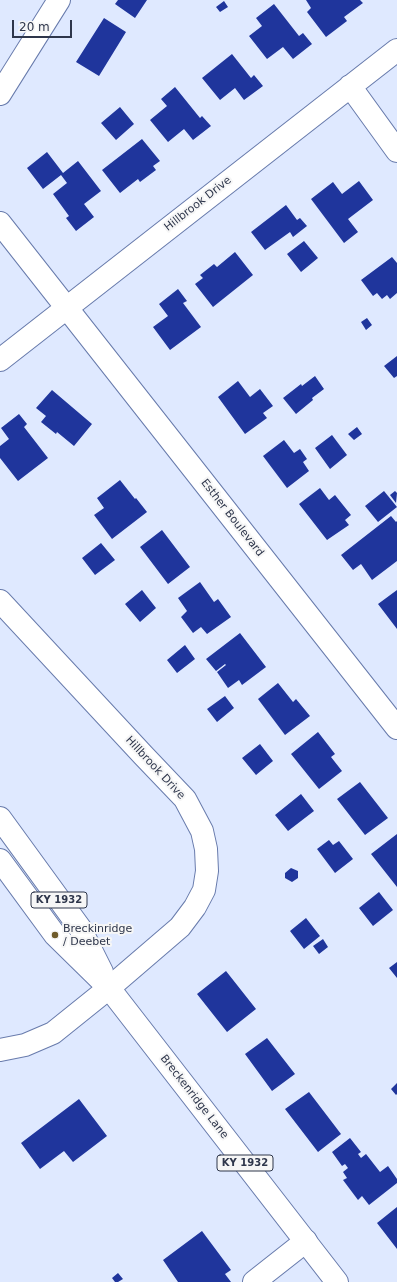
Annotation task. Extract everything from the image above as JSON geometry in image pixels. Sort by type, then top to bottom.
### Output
[{"type":"street","points":[[0,94],[59,0]]},
{"type":"street","name":"Hillbrook Drive","points":[[0,360],[397,50]]},
{"type":"street","points":[[350,86],[397,151]]},
{"type":"street","name":"Esther Boulevard","points":[[0,223],[397,728]]},
{"type":"street","name":"Hillbrook Drive","points":[[0,601],[185,799],[202,831],[206,849],[207,871],[204,890],[195,907],[180,927],[109,988],[53,1033],[26,1045],[0,1050]]},
{"type":"street","name":"Breckenridge Lane","points":[[0,818],[80,928],[109,988]]},
{"type":"street","name":"Breckenridge Lane","points":[[0,860],[55,935],[109,988],[337,1282]]},
{"type":"street","points":[[254,1282],[306,1241]]},
{"type":"building","points":[[118,0],[147,0],[135,18],[115,4]]},
{"type":"building","points":[[306,0],[360,0],[363,3],[344,17],[347,21],[326,37],[307,12],[311,8]]},
{"type":"building","points":[[224,1],[228,7],[220,12],[216,7]]},
{"type":"building","points":[[274,4],[299,36],[303,33],[312,44],[293,59],[283,47],[267,59],[249,36],[262,26],[256,18]]},
{"type":"building","points":[[104,18],[126,32],[99,76],[76,62]]},
{"type":"building","points":[[232,54],[251,78],[254,75],[263,86],[244,100],[235,88],[220,100],[202,78]]},
{"type":"building","points":[[175,87],[200,118],[202,116],[211,126],[193,140],[184,129],[168,142],[150,120],[167,106],[161,99]]},
{"type":"building","points":[[120,107],[134,124],[116,140],[101,123]]},
{"type":"building","points":[[142,139],[160,161],[153,166],[156,170],[140,182],[138,179],[120,193],[102,170]]},
{"type":"building","points":[[47,152],[63,173],[78,161],[101,191],[84,204],[94,217],[76,231],[66,218],[69,216],[53,194],[67,183],[61,175],[43,189],[27,168]]},
{"type":"building","points":[[359,181],[373,200],[348,219],[358,232],[344,243],[311,199],[333,182],[342,194]]},
{"type":"building","points":[[286,205],[297,220],[300,218],[307,226],[293,237],[290,232],[265,250],[251,232]]},
{"type":"building","points":[[304,241],[318,258],[301,272],[287,254]]},
{"type":"building","points":[[235,252],[253,275],[213,307],[195,284],[203,278],[200,275],[214,264],[217,267]]},
{"type":"building","points":[[392,257],[397,263],[397,293],[390,299],[387,295],[382,299],[377,293],[373,296],[361,280]]},
{"type":"building","points":[[178,289],[187,301],[183,303],[201,327],[170,350],[153,327],[168,316],[159,304]]},
{"type":"building","points":[[367,318],[372,325],[366,330],[361,322]]},
{"type":"building","points":[[397,356],[397,376],[394,378],[384,366]]},
{"type":"building","points":[[315,376],[324,389],[312,398],[313,400],[296,414],[283,398],[301,384],[302,386]]},
{"type":"building","points":[[238,381],[250,397],[260,389],[273,406],[263,413],[267,418],[245,434],[218,397]]},
{"type":"building","points":[[52,390],[92,424],[74,446],[57,432],[56,434],[41,422],[46,416],[36,408]]},
{"type":"building","points":[[19,414],[27,424],[24,427],[48,458],[18,481],[0,458],[0,446],[9,439],[1,428]]},
{"type":"building","points":[[357,427],[362,434],[354,440],[348,434]]},
{"type":"building","points":[[332,435],[347,455],[330,469],[315,448]]},
{"type":"building","points":[[284,440],[294,453],[300,449],[307,459],[303,462],[309,471],[287,488],[263,456]]},
{"type":"building","points":[[120,480],[147,512],[112,539],[94,515],[104,508],[97,498]]},
{"type":"building","points":[[320,488],[329,500],[335,495],[351,515],[345,520],[349,525],[327,540],[299,504]]},
{"type":"building","points":[[384,491],[397,507],[378,522],[365,506]]},
{"type":"building","points":[[395,491],[397,493],[396,503],[390,495]]},
{"type":"building","points":[[391,516],[396,522],[397,521],[397,561],[372,580],[361,564],[353,570],[341,555]]},
{"type":"building","points":[[162,530],[190,567],[168,584],[140,547]]},
{"type":"building","points":[[101,543],[115,560],[95,575],[82,558]]},
{"type":"building","points":[[200,582],[214,602],[218,599],[231,617],[207,634],[201,627],[193,633],[181,617],[187,611],[178,598]]},
{"type":"building","points":[[142,590],[156,608],[140,622],[125,604]]},
{"type":"building","points":[[397,590],[397,629],[378,604]]},
{"type":"building","points":[[240,633],[266,667],[242,685],[239,680],[228,688],[217,672],[226,665],[225,664],[216,671],[206,659]]},
{"type":"building","points":[[185,645],[195,659],[177,673],[167,660]]},
{"type":"building","points":[[278,683],[293,702],[296,699],[310,716],[285,735],[258,699]]},
{"type":"building","points":[[225,696],[234,708],[217,722],[207,709]]},
{"type":"building","points":[[318,732],[335,754],[331,757],[342,771],[319,789],[291,754]]},
{"type":"building","points":[[260,744],[273,761],[256,775],[242,758]]},
{"type":"building","points":[[360,782],[388,818],[365,835],[337,799]]},
{"type":"building","points":[[301,794],[314,811],[288,831],[275,815]]},
{"type":"building","points":[[397,834],[397,887],[371,854]]},
{"type":"building","points":[[329,840],[333,845],[339,841],[353,859],[335,873],[317,849]]},
{"type":"building","points":[[291,868],[298,871],[298,878],[292,882],[285,878],[285,873]]},
{"type":"building","points":[[379,892],[393,910],[373,926],[359,908]]},
{"type":"building","points":[[306,918],[320,936],[304,949],[290,931]]},
{"type":"building","points":[[323,939],[328,947],[319,954],[313,946]]},
{"type":"building","points":[[397,962],[397,978],[389,968]]},
{"type":"building","points":[[226,971],[256,1009],[227,1032],[197,994]]},
{"type":"building","points":[[267,1038],[295,1074],[272,1091],[245,1054]]},
{"type":"building","points":[[397,1083],[397,1094],[396,1095],[391,1089]]},
{"type":"building","points":[[309,1092],[341,1134],[318,1152],[285,1109]]},
{"type":"building","points":[[79,1099],[107,1136],[73,1162],[64,1151],[40,1169],[21,1143]]},
{"type":"building","points":[[350,1138],[361,1152],[358,1154],[361,1158],[366,1154],[380,1172],[388,1166],[397,1179],[397,1183],[369,1205],[362,1196],[358,1200],[343,1180],[347,1178],[343,1172],[348,1168],[345,1164],[342,1166],[332,1152]]},
{"type":"building","points":[[397,1207],[397,1249],[377,1223]]},
{"type":"building","points":[[202,1231],[231,1270],[225,1274],[231,1282],[178,1282],[163,1260]]},
{"type":"building","points":[[118,1273],[123,1279],[115,1282],[112,1278]]},
{"type":"place","name":"Breckinridge / Deebet","points":[[55,935]]}]
